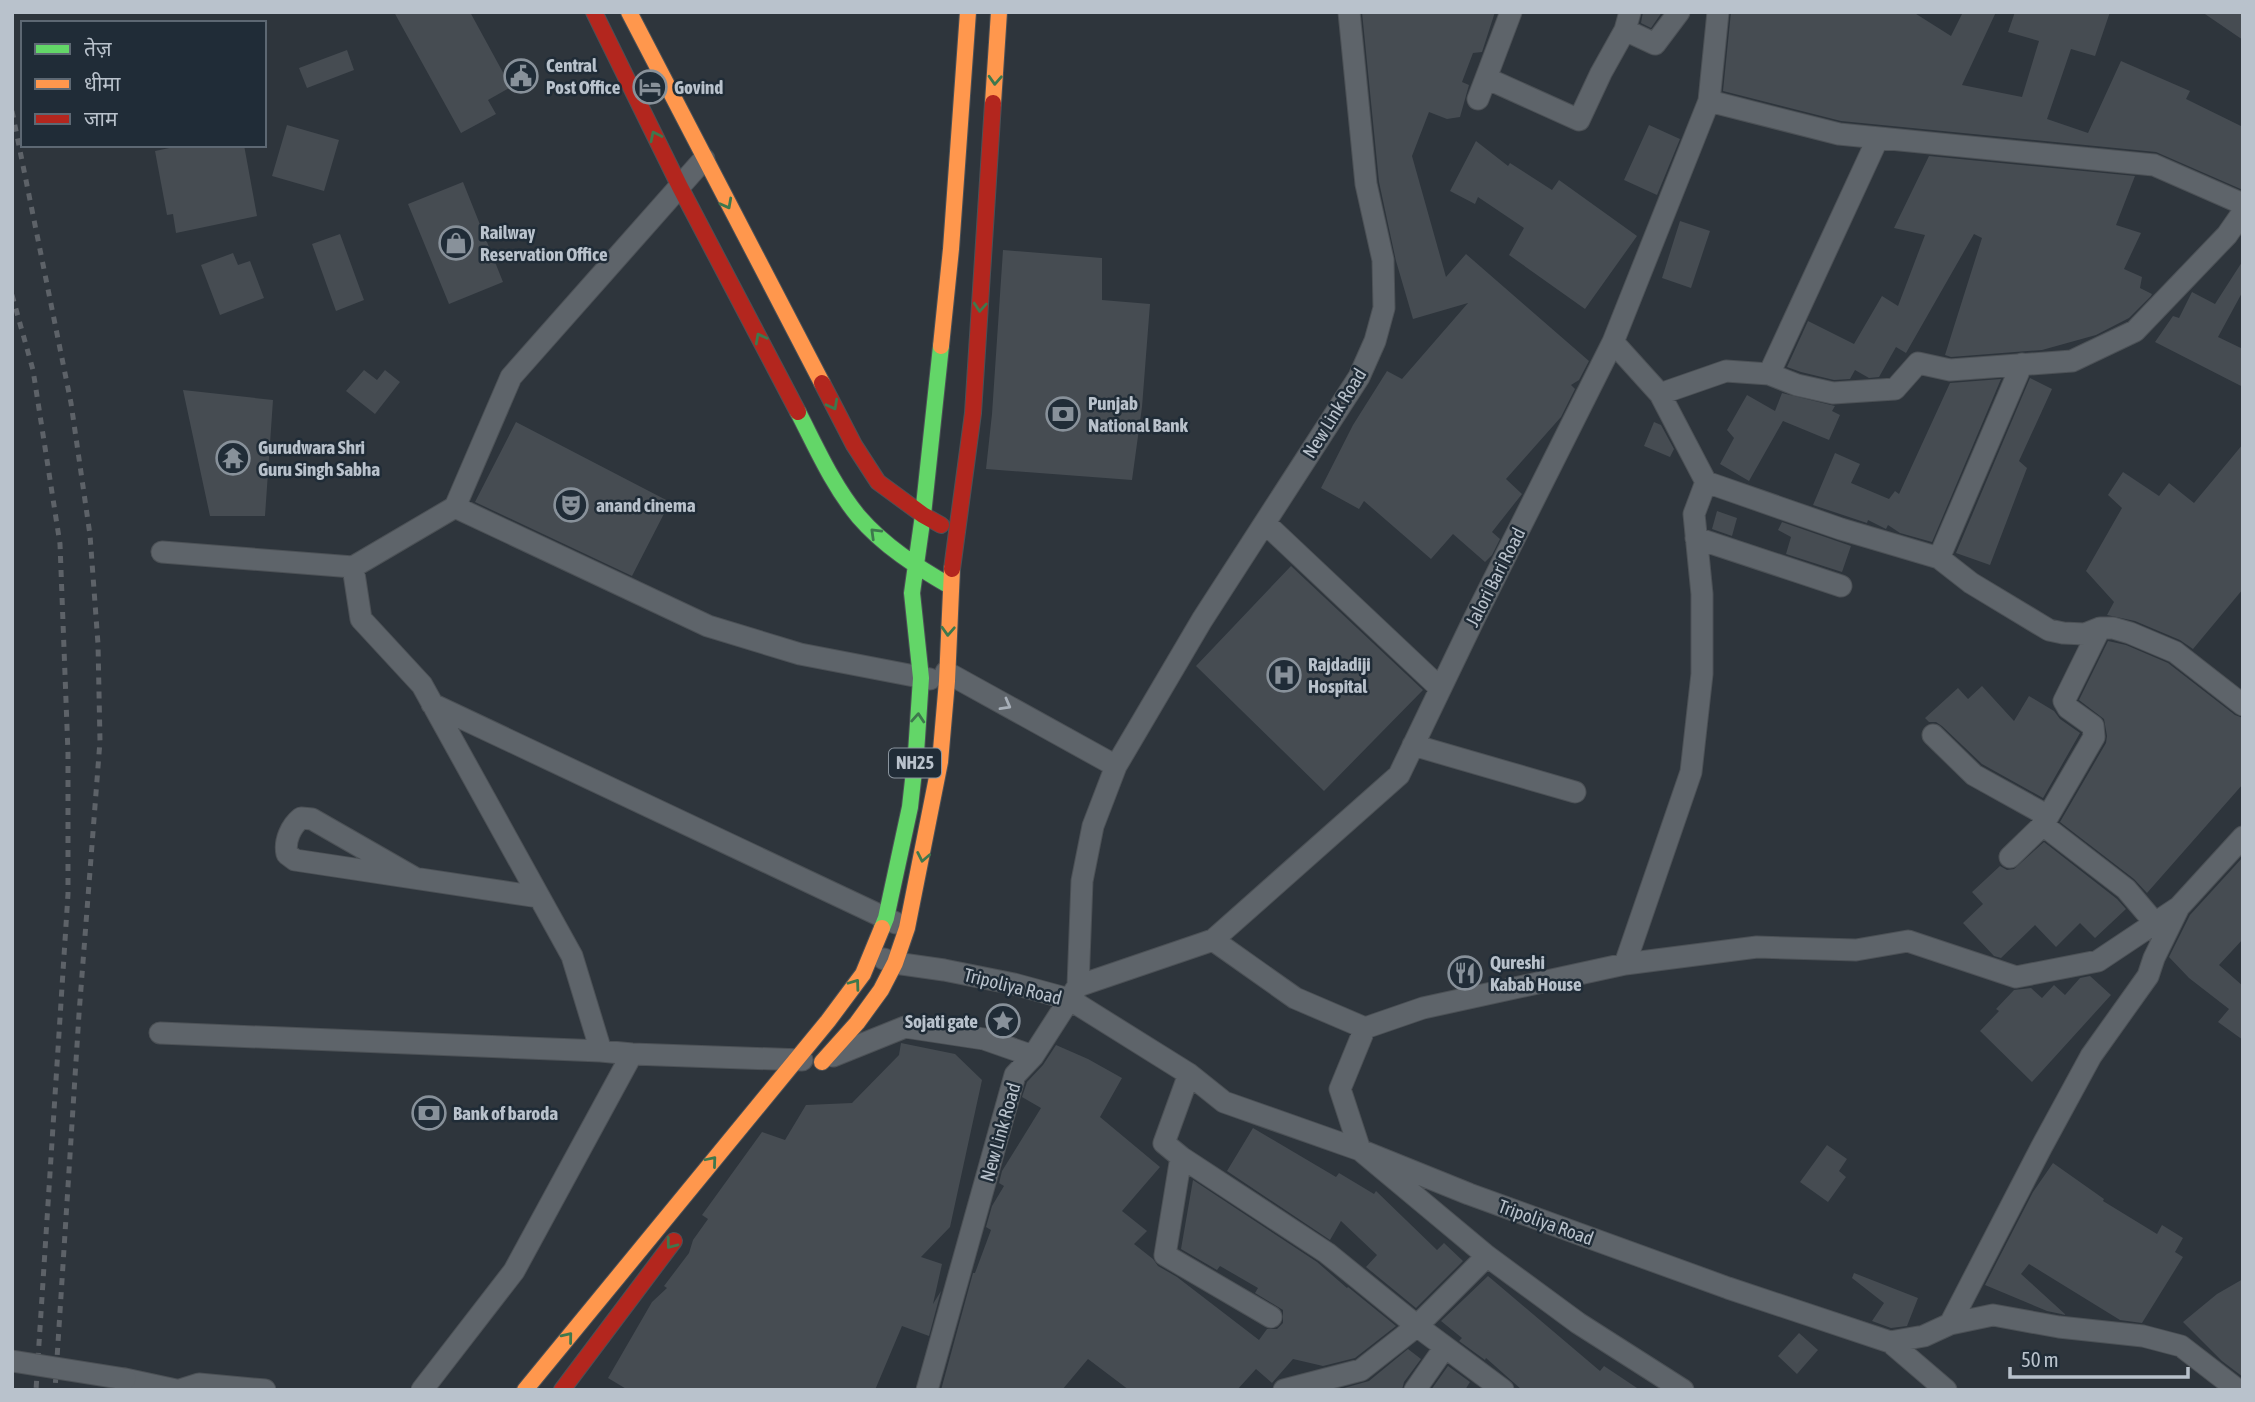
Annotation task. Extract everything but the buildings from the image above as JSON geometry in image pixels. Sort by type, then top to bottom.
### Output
[{"type":"main road","points":[[594,12],[680,187],[832,477],[859,517],[888,545],[914,566],[950,586]]},
{"type":"main road","points":[[629,12],[854,445],[878,482],[923,515],[957,534]]},
{"type":"main road","name":"NH25","points":[[525,1390],[828,1021],[863,974],[886,918],[910,807],[916,753],[921,678],[912,593],[923,515],[951,249],[968,12]]},
{"type":"main road","name":"NH25","points":[[819,1064],[857,1023],[881,990],[895,963],[907,929],[938,774],[950,586],[973,413],[999,12]]},
{"type":"main road","points":[[562,1390],[682,1230]]},
{"type":"street","name":"New Link Road","points":[[927,1390],[1015,1075],[1033,1056],[1073,993],[1082,881],[1094,826],[1116,766],[1202,620],[1359,377],[1375,341],[1384,308],[1383,260],[1366,184],[1349,12]]},
{"type":"street","points":[[1478,99],[1511,12]]},
{"type":"street","points":[[1486,78],[1579,121],[1628,21],[1655,44],[1679,12]]},
{"type":"street","name":"Jalori Bari Road","points":[[1073,993],[1213,940],[1399,775],[1613,342],[1709,101],[1718,12]]},
{"type":"street","points":[[1709,101],[1839,134],[2154,165],[2243,204]]},
{"type":"street","points":[[1769,374],[1878,138]]},
{"type":"street","points":[[162,552],[353,567],[455,507],[511,377],[704,159]]},
{"type":"street","points":[[1660,394],[1726,371],[1769,374],[1797,385],[1833,393],[1895,389],[1918,363],[1950,370],[2071,361],[2136,331],[2227,236],[2243,212]]},
{"type":"street","points":[[1613,342],[1660,394],[1706,482],[1841,529],[1939,558],[1971,583],[2049,629],[2085,634],[2100,628],[2113,628],[2130,633],[2175,652],[2243,705]]},
{"type":"street","points":[[1939,558],[2022,364]]},
{"type":"street","points":[[1625,964],[1692,772],[1702,674],[1702,594],[1694,514],[1706,482]]},
{"type":"street","points":[[455,507],[708,626],[800,654],[921,678],[946,676],[1116,766]]},
{"type":"street","points":[[1265,523],[1440,688]]},
{"type":"street","points":[[1696,538],[1841,586]]},
{"type":"street","points":[[353,567],[361,620],[422,685],[572,956],[601,1051]]},
{"type":"street","points":[[2010,857],[2046,820],[2094,737],[2093,726],[2068,708],[2064,701],[2100,628]]},
{"type":"street","points":[[432,704],[907,929]]},
{"type":"street","points":[[1933,735],[1964,767],[2046,820],[2112,876],[2155,923]]},
{"type":"street","points":[[1413,745],[1575,792]]},
{"type":"street","points":[[415,877],[306,817],[297,821],[286,841],[287,854],[295,860],[539,897]]},
{"type":"street","points":[[1213,940],[1295,998],[1365,1028],[1423,1008],[1625,964],[1757,947],[1856,950],[1908,941],[2016,977],[2098,961],[2179,907],[2243,837]]},
{"type":"street","points":[[1950,1324],[2091,1056],[2148,976],[2179,907]]},
{"type":"street","name":"Tripoliya Road","points":[[871,953],[895,963],[1073,993],[1189,1074],[1224,1102],[1728,1288],[1890,1342],[1924,1336],[1950,1324],[1993,1315],[2059,1327],[2143,1336],[2181,1346],[2238,1390]]},
{"type":"street","points":[[160,1033],[601,1051],[632,1055],[795,1059],[819,1064],[905,1027],[984,1039],[1033,1056]]},
{"type":"street","points":[[1365,1028],[1340,1089],[1360,1150],[1487,1255],[1578,1323],[1684,1390]]},
{"type":"street","points":[[422,1390],[514,1271],[632,1055]]},
{"type":"street","points":[[1189,1074],[1164,1143],[1181,1157],[1327,1252],[1417,1326],[1503,1390]]},
{"type":"street","points":[[1181,1157],[1165,1255],[1271,1317]]},
{"type":"street","points":[[1284,1390],[1318,1386],[1361,1370],[1417,1326],[1487,1255]]},
{"type":"street","points":[[1890,1342],[1946,1390]]},
{"type":"street","points":[[1415,1390],[1445,1347]]},
{"type":"street","points":[[12,1361],[178,1390],[199,1384],[265,1390]]},
{"type":"railway","points":[[12,111],[71,403],[90,535],[98,644],[100,741],[55,1390]]},
{"type":"railway","points":[[12,295],[33,370],[60,544],[68,753],[68,894],[36,1390]]},
{"type":"traffic: fast","points":[[882,928],[910,807],[916,753],[921,678],[912,593],[941,346]]},
{"type":"traffic: fast","points":[[798,412],[833,479],[859,517],[902,555],[950,586]]},
{"type":"traffic: slow","points":[[629,12],[822,383]]},
{"type":"traffic: slow","points":[[941,346],[951,249],[968,12]]},
{"type":"traffic: slow","points":[[993,103],[999,12]]},
{"type":"traffic: slow","points":[[822,1062],[857,1023],[881,990],[895,963],[907,928],[940,762],[952,569]]},
{"type":"traffic: slow","points":[[525,1390],[828,1021],[863,974],[882,928]]},
{"type":"traffic: jam","points":[[594,12],[680,187],[798,412]]},
{"type":"traffic: jam","points":[[952,569],[973,413],[993,103]]},
{"type":"traffic: jam","points":[[822,383],[854,445],[878,482],[941,525]]},
{"type":"traffic: jam","points":[[562,1390],[674,1241]]},
{"type":"place","name":"Central Post Office","points":[[521,76]]},
{"type":"place","name":"Govind","points":[[650,87]]},
{"type":"place","name":"Railway Reservation Office","points":[[456,243]]},
{"type":"place","name":"Punjab National Bank","points":[[1063,414]]},
{"type":"place","name":"Gurudwara Shri Guru Singh Sabha","points":[[233,458]]},
{"type":"place","name":"anand cinema","points":[[571,505]]},
{"type":"place","name":"Rajdadiji Hospital","points":[[1284,675]]},
{"type":"place","name":"Qureshi Kabab House","points":[[1465,973]]},
{"type":"place","name":"Sojati gate","points":[[1003,1021]]},
{"type":"place","name":"Bank of baroda","points":[[429,1113]]}]
